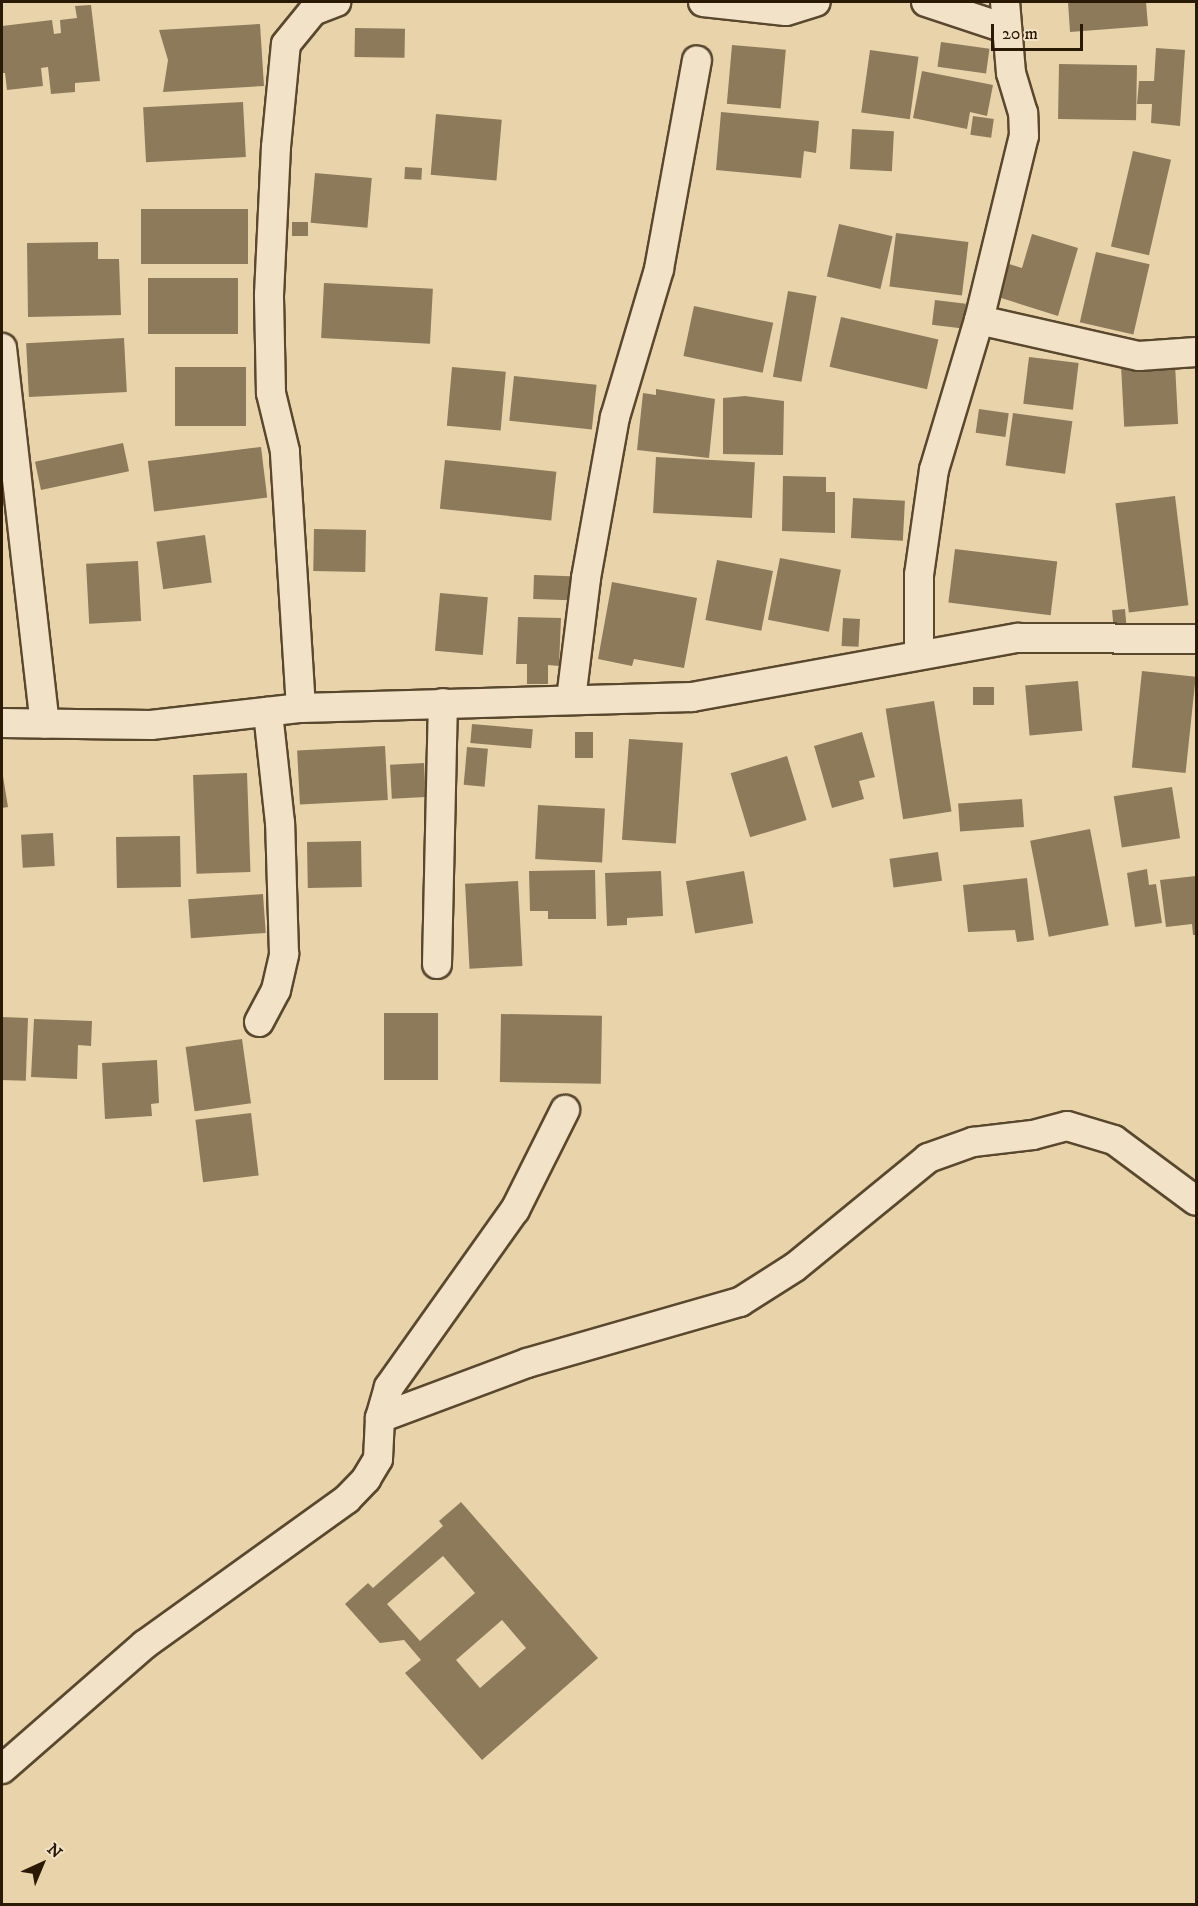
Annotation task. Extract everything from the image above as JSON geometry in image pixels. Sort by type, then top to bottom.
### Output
[{"type":"street","points":[[302,708],[285,451],[271,393],[269,295],[276,158],[286,44],[313,11],[336,2]]},
{"type":"street","points":[[703,2],[786,11],[816,2]]},
{"type":"street","points":[[919,653],[919,575],[934,470],[979,320],[1024,136],[1006,15],[926,2]]},
{"type":"street","points":[[571,699],[586,578],[615,417],[658,269],[697,60]]},
{"type":"street","points":[[979,320],[1139,356],[1197,352]]},
{"type":"street","points":[[2,348],[45,724]]},
{"type":"street","points":[[2,723],[151,725],[302,708],[692,697],[919,653],[1018,638],[1197,639]]},
{"type":"street","points":[[438,964],[443,703]]},
{"type":"street","points":[[259,1022],[276,990],[284,954],[280,823],[268,712]]},
{"type":"street","points":[[2,1769],[144,1645],[347,1499],[366,1479],[378,1459],[380,1418],[389,1387],[515,1210],[564,1110]]},
{"type":"street","points":[[380,1418],[527,1362],[740,1302],[795,1267],[928,1158],[973,1142],[1034,1135],[1067,1126],[1114,1140],[1197,1201]]},
{"type":"building","points":[[1068,2],[1146,2],[1148,26],[1070,32]]},
{"type":"building","points":[[91,5],[100,81],[75,83],[75,92],[51,94],[48,67],[41,68],[43,86],[7,90],[5,73],[2,73],[2,26],[52,20],[54,34],[61,33],[60,20],[77,18],[75,6]]},
{"type":"building","points":[[260,24],[264,86],[163,92],[168,60],[159,30]]},
{"type":"building","points":[[355,28],[405,29],[404,58],[354,57]]},
{"type":"building","points":[[941,42],[990,49],[986,74],[938,67]]},
{"type":"building","points":[[732,45],[786,50],[781,108],[727,104]]},
{"type":"building","points":[[1156,48],[1185,50],[1180,126],[1151,123],[1152,104],[1137,104],[1139,81],[1154,81]]},
{"type":"building","points":[[870,50],[919,57],[910,119],[861,112]]},
{"type":"building","points":[[1059,64],[1137,65],[1136,120],[1058,119]]},
{"type":"building","points":[[922,71],[993,85],[987,116],[970,112],[967,129],[913,118]]},
{"type":"building","points":[[243,102],[246,157],[146,162],[143,107]]},
{"type":"building","points":[[721,112],[819,121],[816,153],[804,151],[801,178],[716,170]]},
{"type":"building","points":[[436,114],[502,120],[496,181],[431,175]]},
{"type":"building","points":[[973,116],[994,119],[991,138],[970,135]]},
{"type":"building","points":[[852,129],[894,131],[892,171],[850,169]]},
{"type":"building","points":[[1133,151],[1171,160],[1149,255],[1111,246]]},
{"type":"building","points":[[405,167],[422,168],[421,180],[404,179]]},
{"type":"building","points":[[315,173],[372,178],[367,228],[311,223]]},
{"type":"building","points":[[141,209],[248,209],[248,264],[141,264]]},
{"type":"building","points":[[292,222],[308,222],[308,236],[292,236]]},
{"type":"building","points":[[839,224],[893,236],[880,289],[827,277]]},
{"type":"building","points":[[896,233],[968,242],[962,295],[889,287]]},
{"type":"building","points":[[1032,234],[1078,248],[1058,316],[998,297],[1009,264],[1022,268]]},
{"type":"building","points":[[98,242],[98,259],[119,259],[121,315],[28,317],[27,243]]},
{"type":"building","points":[[1096,252],[1150,264],[1133,335],[1080,322]]},
{"type":"building","points":[[148,278],[238,278],[238,334],[148,334]]},
{"type":"building","points":[[324,283],[433,289],[430,344],[321,338]]},
{"type":"building","points":[[788,291],[817,296],[801,382],[773,377]]},
{"type":"building","points":[[935,300],[966,304],[963,329],[932,325]]},
{"type":"building","points":[[694,306],[773,323],[763,373],[683,356]]},
{"type":"building","points":[[841,317],[938,339],[927,389],[830,367]]},
{"type":"building","points":[[124,338],[127,392],[29,397],[26,343]]},
{"type":"building","points":[[1029,357],[1079,363],[1073,410],[1023,404]]},
{"type":"building","points":[[1175,364],[1178,424],[1124,427],[1121,367]]},
{"type":"building","points":[[175,367],[246,367],[246,426],[175,426]]},
{"type":"building","points":[[452,367],[506,372],[501,430],[447,426]]},
{"type":"building","points":[[514,376],[597,385],[592,429],[509,421]]},
{"type":"building","points":[[656,389],[715,399],[709,458],[637,450],[643,393],[656,395]]},
{"type":"building","points":[[745,396],[784,401],[783,455],[723,454],[723,398]]},
{"type":"building","points":[[979,409],[1009,413],[1005,437],[976,433]]},
{"type":"building","points":[[1013,413],[1072,421],[1065,474],[1006,465]]},
{"type":"building","points":[[123,443],[129,471],[41,490],[35,462]]},
{"type":"building","points":[[261,447],[267,498],[154,512],[148,461]]},
{"type":"building","points":[[656,457],[755,462],[752,518],[653,513]]},
{"type":"building","points":[[445,460],[556,472],[551,520],[440,509]]},
{"type":"building","points":[[783,476],[826,477],[826,492],[835,492],[835,533],[782,531]]},
{"type":"building","points":[[1175,496],[1188,605],[1129,612],[1115,503]]},
{"type":"building","points":[[853,498],[905,501],[903,541],[851,538]]},
{"type":"building","points":[[314,529],[366,530],[365,572],[313,571]]},
{"type":"building","points":[[205,535],[212,583],[163,589],[156,542]]},
{"type":"building","points":[[955,549],[1057,562],[1051,615],[948,603]]},
{"type":"building","points":[[780,558],[841,570],[829,632],[768,620]]},
{"type":"building","points":[[717,560],[773,571],[761,631],[705,620]]},
{"type":"building","points":[[138,561],[141,621],[89,624],[86,564]]},
{"type":"building","points":[[534,575],[571,576],[570,600],[533,599]]},
{"type":"building","points":[[612,582],[697,598],[684,668],[634,659],[632,666],[598,659]]},
{"type":"building","points":[[440,593],[488,597],[483,655],[435,651]]},
{"type":"building","points":[[1125,609],[1127,630],[1114,631],[1112,610]]},
{"type":"building","points":[[518,617],[561,618],[559,666],[548,665],[548,684],[527,684],[527,664],[516,664]]},
{"type":"building","points":[[843,618],[860,619],[859,647],[842,646]]},
{"type":"building","points":[[1142,671],[1196,677],[1186,773],[1132,767]]},
{"type":"building","points":[[1078,681],[1082,731],[1030,735],[1025,686]]},
{"type":"building","points":[[973,687],[994,687],[994,705],[973,705]]},
{"type":"building","points":[[934,701],[952,812],[903,819],[886,709]]},
{"type":"building","points":[[472,724],[533,729],[531,748],[470,743]]},
{"type":"building","points":[[575,732],[593,732],[593,758],[575,758]]},
{"type":"building","points":[[862,732],[875,777],[859,781],[864,799],[832,808],[814,746]]},
{"type":"building","points":[[629,739],[683,743],[676,844],[622,840]]},
{"type":"building","points":[[385,746],[388,800],[300,805],[297,751]]},
{"type":"building","points":[[467,747],[488,749],[485,787],[464,785]]},
{"type":"building","points":[[787,756],[807,820],[750,837],[731,773]]},
{"type":"building","points":[[424,763],[426,797],[392,799],[390,765]]},
{"type":"building","points":[[2,770],[8,807],[2,808]]},
{"type":"building","points":[[247,773],[250,872],[196,874],[193,775]]},
{"type":"building","points":[[1172,787],[1180,838],[1122,848],[1114,796]]},
{"type":"building","points":[[1022,799],[1024,827],[960,831],[958,803]]},
{"type":"building","points":[[538,805],[605,809],[602,862],[535,859]]},
{"type":"building","points":[[1090,829],[1109,925],[1049,937],[1030,841]]},
{"type":"building","points":[[53,833],[55,866],[23,868],[21,835]]},
{"type":"building","points":[[180,836],[181,887],[117,888],[116,837]]},
{"type":"building","points":[[361,841],[362,887],[308,888],[307,842]]},
{"type":"building","points":[[938,852],[942,881],[894,888],[889,859]]},
{"type":"building","points":[[1147,869],[1149,885],[1156,884],[1162,923],[1135,927],[1127,873]]},
{"type":"building","points":[[595,870],[596,919],[548,919],[548,911],[530,911],[529,871]]},
{"type":"building","points":[[661,871],[663,916],[627,918],[627,925],[607,926],[605,873]]},
{"type":"building","points":[[744,871],[753,923],[695,933],[686,881]]},
{"type":"building","points":[[1196,876],[1196,935],[1193,935],[1192,924],[1166,927],[1160,880]]},
{"type":"building","points":[[1027,878],[1034,940],[1017,942],[1015,930],[968,932],[963,885]]},
{"type":"building","points":[[518,881],[522,966],[470,969],[465,884]]},
{"type":"building","points":[[263,894],[266,933],[191,938],[188,899]]},
{"type":"building","points":[[384,1013],[438,1013],[438,1080],[384,1080]]},
{"type":"building","points":[[501,1014],[602,1016],[601,1084],[500,1082]]},
{"type":"building","points":[[2,1017],[28,1018],[26,1081],[2,1080]]},
{"type":"building","points":[[34,1019],[92,1021],[91,1046],[78,1045],[77,1079],[31,1077]]},
{"type":"building","points":[[242,1039],[251,1103],[195,1111],[186,1047]]},
{"type":"building","points":[[157,1060],[159,1103],[151,1104],[152,1116],[105,1119],[102,1063]]},
{"type":"building","points":[[251,1113],[259,1176],[203,1182],[195,1120]]},
{"type":"building","points":[[461,1502],[598,1658],[482,1760],[405,1673],[421,1660],[404,1640],[380,1643],[345,1604],[368,1583],[373,1588],[443,1526],[439,1521]],"holes":[[[443,1556],[475,1593],[420,1641],[387,1604]],[[502,1620],[526,1648],[480,1688],[456,1660]]]}]
